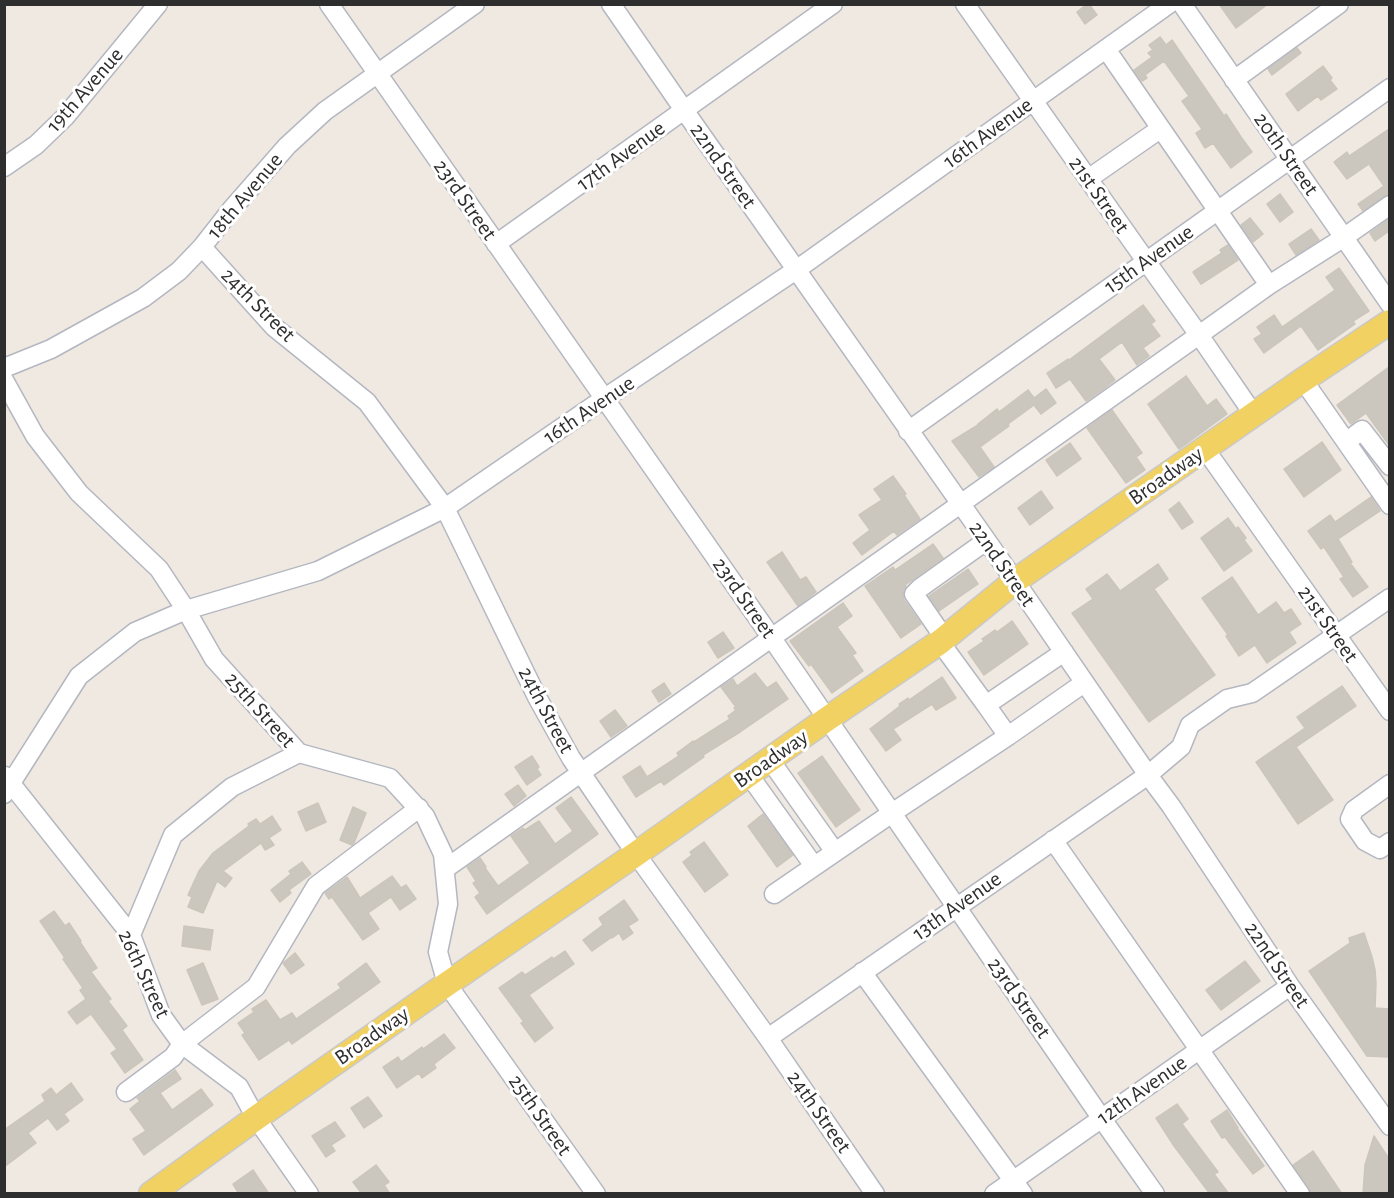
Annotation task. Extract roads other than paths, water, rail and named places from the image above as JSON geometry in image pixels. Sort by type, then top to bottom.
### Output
[{"type":"main road","name":"Broadway","points":[[151,1194],[447,984],[942,641],[1014,581],[1389,322]]},
{"type":"street","name":"23rd Street","points":[[329,4],[771,637],[1155,1194]]},
{"type":"street","name":"18th Avenue","points":[[4,368],[51,349],[143,298],[179,271],[287,146],[325,111],[475,4]]},
{"type":"street","name":"22nd Street","points":[[611,4],[1171,806],[1290,986],[1389,1126]]},
{"type":"street","name":"17th Avenue","points":[[496,244],[833,4]]},
{"type":"street","name":"21st Street","points":[[965,4],[1254,415]]},
{"type":"street","name":"16th Avenue","points":[[6,784],[79,676],[135,632],[186,610],[318,571],[445,508],[796,270],[1169,4]]},
{"type":"street","name":"20th Street","points":[[1182,4],[1389,304]]},
{"type":"street","points":[[1234,80],[1339,4]]},
{"type":"street","name":"19th Avenue","points":[[4,167],[36,145],[65,117],[151,7]]},
{"type":"street","points":[[1106,49],[1269,285]]},
{"type":"street","name":"15th Avenue","points":[[908,430],[1389,88]]},
{"type":"street","points":[[1088,179],[1160,129]]},
{"type":"street","points":[[445,869],[1269,285],[1343,238],[1389,205]]},
{"type":"street","name":"24th Street","points":[[202,247],[274,327],[367,402],[445,508],[537,697],[571,759],[875,1194]]},
{"type":"street","name":"25th Street","points":[[4,380],[35,436],[79,493],[159,569],[214,659],[299,753],[390,778],[425,816],[443,854],[445,869],[448,904],[438,952],[447,984],[596,1194]]},
{"type":"street","points":[[1303,380],[1389,505]]},
{"type":"street","points":[[1346,442],[1362,430],[1389,466]]},
{"type":"street","name":"21st Street","points":[[1205,448],[1389,711]]},
{"type":"street","points":[[986,541],[914,594],[942,641],[1008,736]]},
{"type":"street","points":[[1336,635],[1389,598]]},
{"type":"street","name":"13th Avenue","points":[[768,1038],[1148,774],[1181,747],[1190,725],[1227,699],[1252,693],[1336,635]]},
{"type":"street","points":[[986,705],[1064,652]]},
{"type":"street","points":[[774,894],[1084,682]]},
{"type":"street","points":[[131,934],[173,835],[232,787],[299,753]]},
{"type":"street","points":[[770,760],[835,852]]},
{"type":"street","points":[[749,775],[814,866]]},
{"type":"street","name":"26th Street","points":[[6,784],[131,934],[161,1016],[182,1044],[239,1087],[256,1118],[309,1194]]},
{"type":"street","points":[[1389,784],[1354,810],[1350,819],[1365,841],[1380,849],[1389,842]]},
{"type":"street","points":[[126,1092],[173,1057],[182,1044],[256,987],[316,886],[419,808]]},
{"type":"street","points":[[1053,840],[1300,1194]]},
{"type":"street","points":[[862,972],[1018,1187]]},
{"type":"street","name":"12th Avenue","points":[[994,1194],[1018,1187],[1102,1119],[1290,986]]}]
